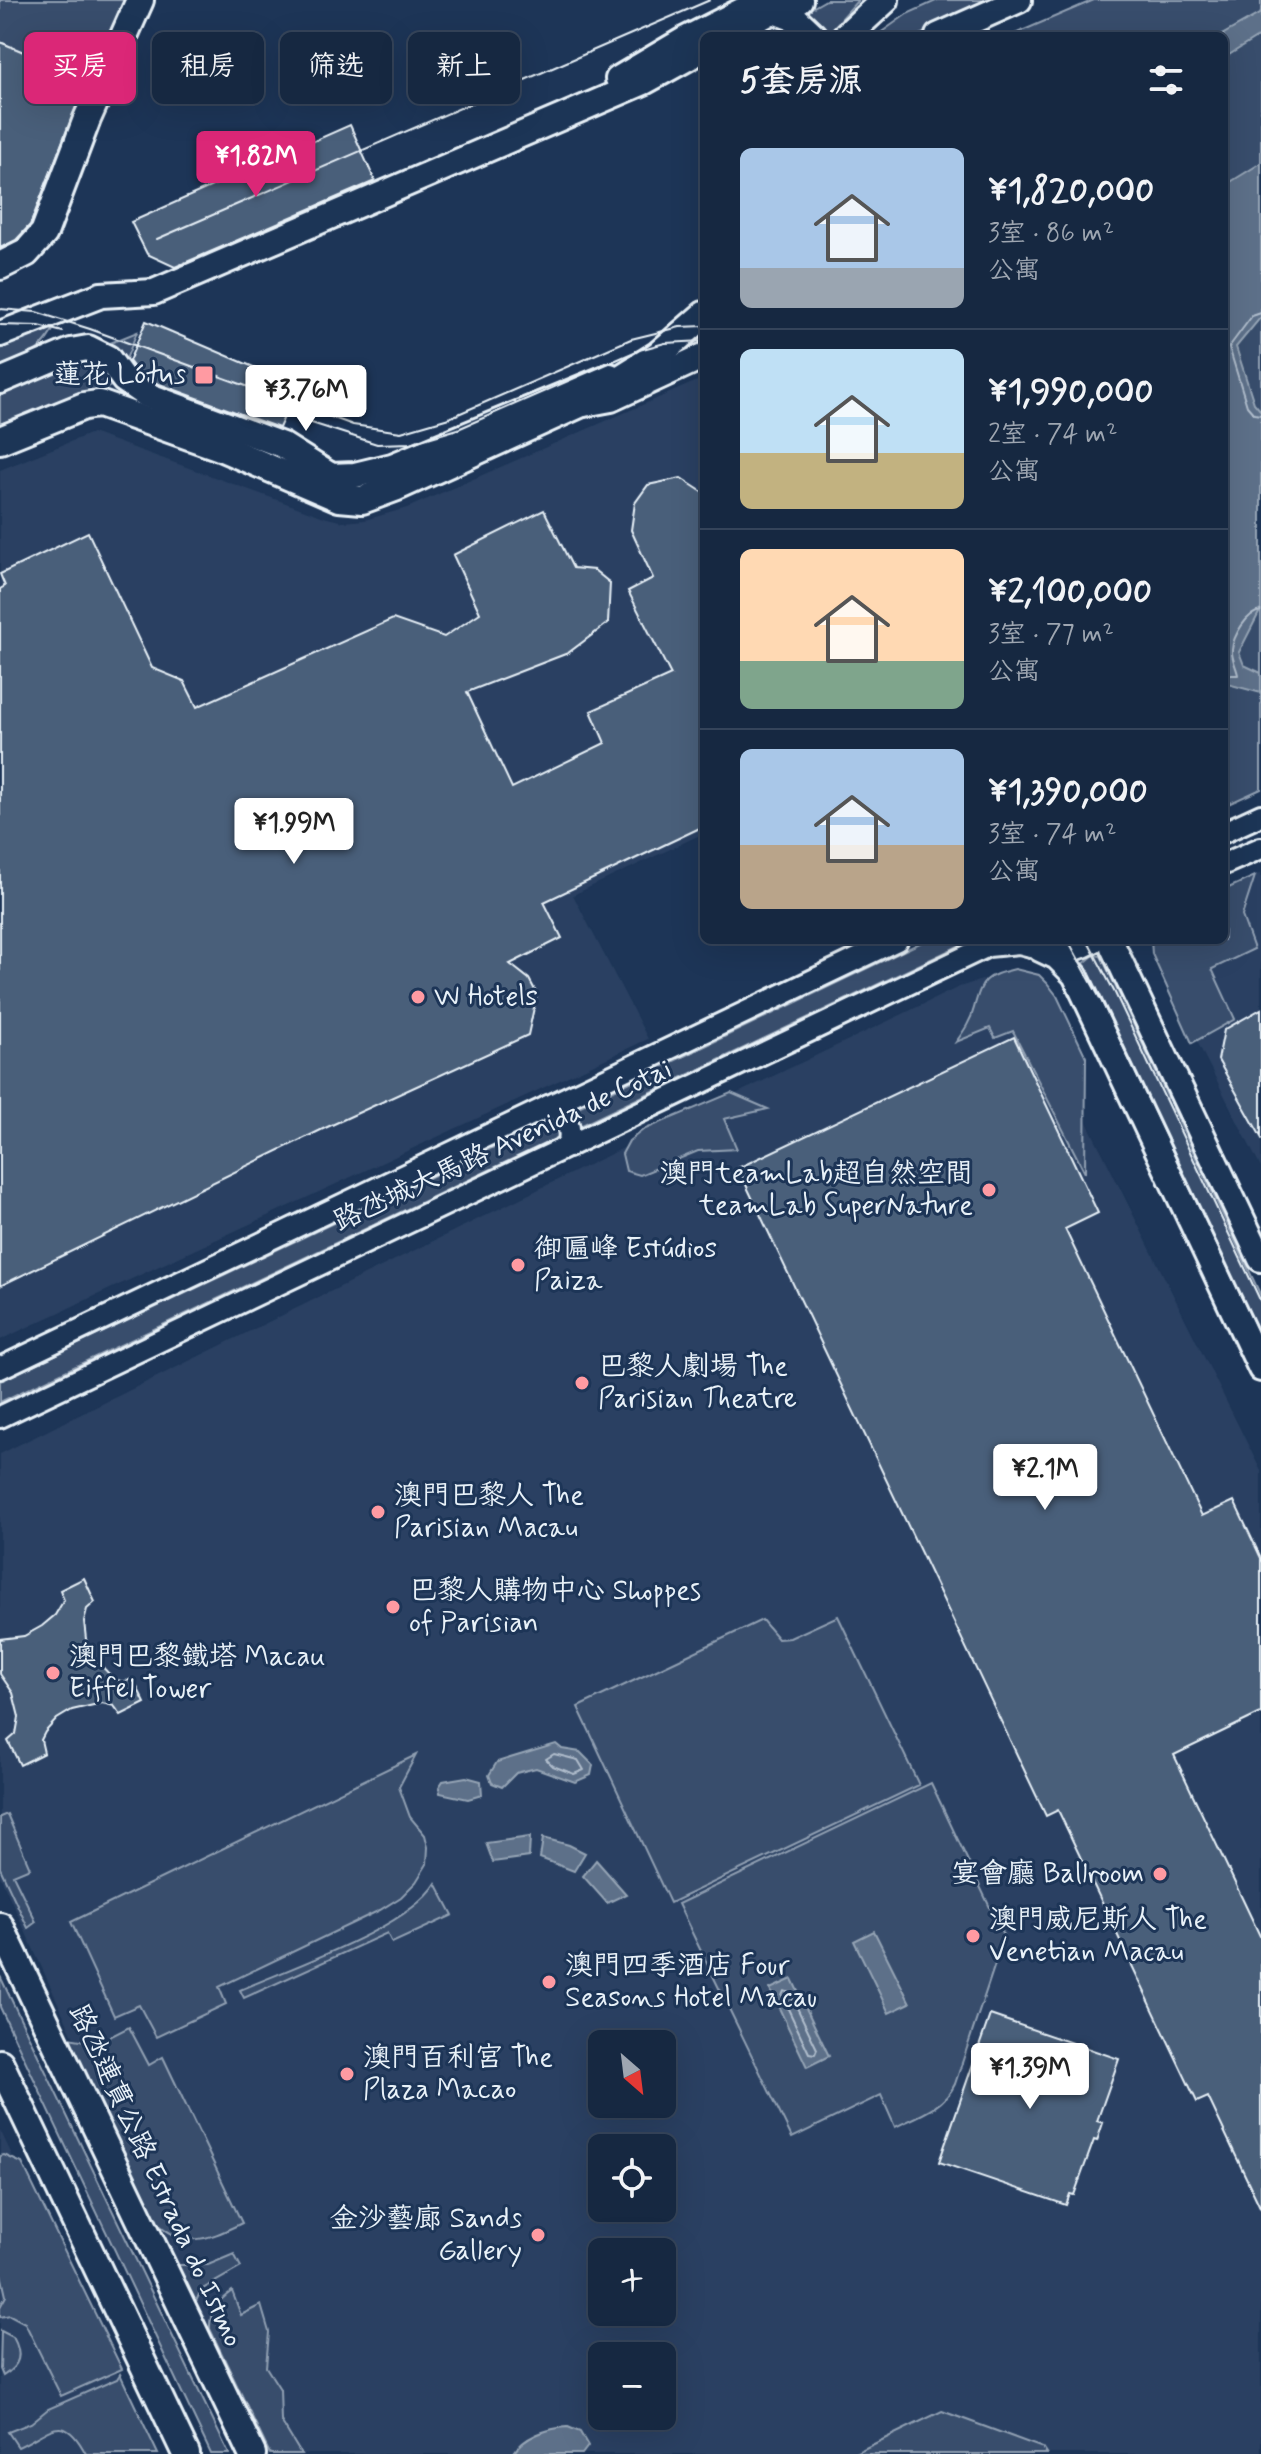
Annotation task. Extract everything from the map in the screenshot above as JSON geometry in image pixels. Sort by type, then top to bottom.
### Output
[{"type":"main road","points":[[0,266],[26,253],[44,233],[87,119],[140,0]]},
{"type":"main road","points":[[712,32],[800,0]]},
{"type":"main road","points":[[850,32],[885,0]]},
{"type":"main road","points":[[947,32],[1019,0]]},
{"type":"main road","points":[[764,11],[790,32]]},
{"type":"main road","points":[[734,32],[764,11],[793,17],[809,32]]},
{"type":"main road","points":[[555,118],[664,51],[700,37]]},
{"type":"main road","points":[[0,334],[101,295],[154,292],[644,82],[700,51]]},
{"type":"main road","points":[[0,440],[84,406],[99,404],[220,447],[339,498],[362,500],[580,404],[632,374],[700,318]]},
{"type":"main road","points":[[0,381],[71,351],[94,349],[108,358],[124,380],[144,394],[282,445],[331,476],[355,475],[392,466],[617,373],[632,374]]},
{"type":"main road","points":[[580,404],[611,399],[700,358]]},
{"type":"main road","points":[[1033,945],[1058,951],[1076,949],[1085,944]]},
{"type":"main road","points":[[1113,944],[1261,1259]]},
{"type":"main road","points":[[1033,945],[1057,957],[1075,975],[1261,1369]]},
{"type":"main road","name":"路氹連貫公路 Estrada do Istmo","points":[[0,1926],[252,2454]]},
{"type":"main road","points":[[0,2063],[186,2454]]},
{"type":"street","points":[[1228,830],[1261,815]]},
{"type":"street","points":[[1228,862],[1261,848]]},
{"type":"street","name":"路氹城大馬路 Avenida de Cotai","points":[[0,1368],[889,944]]},
{"type":"street","name":"路氹城大馬路 Avenida de Cotai","points":[[0,1417],[988,946],[1009,944]]},
{"type":"street","points":[[548,1106],[566,1120],[570,1134],[568,1147]]},
{"type":"shaded area","points":[[0,0],[130,0],[115,32],[24,32],[24,52],[0,42]]},
{"type":"shaded area","points":[[826,0],[858,0],[830,32],[818,32],[805,12]]},
{"type":"shaded area","points":[[938,0],[998,0],[926,32],[882,32],[907,14]]},
{"type":"shaded area","points":[[1094,0],[1261,0],[1261,789],[1228,804],[1228,32],[1019,32]]},
{"type":"shaded area","points":[[56,324],[40,348],[0,368],[0,349]]},
{"type":"shaded area","points":[[137,332],[116,384],[0,433],[0,388]]},
{"type":"shaded area","points":[[700,380],[700,835],[573,895],[648,1039],[0,1340],[0,470],[92,433],[327,518],[344,522],[365,520],[407,508]]},
{"type":"shaded area","points":[[1261,873],[1261,1168],[1161,970],[1216,944],[1228,944],[1228,888]]},
{"type":"shaded area","points":[[1255,876],[1242,916],[1254,949],[1212,969],[1235,1019],[1192,1043],[1152,954],[1151,944],[1228,944],[1228,888]]},
{"type":"shaded area","points":[[918,944],[963,944],[580,1126],[579,1117],[572,1110]]},
{"type":"shaded area","points":[[1094,955],[1101,956],[1104,962],[1261,1296],[1261,1345],[1082,965]]},
{"type":"shaded area","points":[[1015,969],[1039,975],[1047,983],[1057,996],[1086,1057],[1085,1173],[1013,1031],[995,1038],[990,1028],[956,1042],[971,1017],[986,980]]},
{"type":"shaded area","points":[[982,980],[995,981],[1031,1010],[1261,1471],[1261,2454],[264,2454],[0,1876],[0,1454],[959,987]]},
{"type":"shaded area","points":[[731,1093],[768,1109],[724,1119],[737,1149],[698,1151],[640,1175],[626,1171],[622,1154],[629,1141],[643,1130]]},
{"type":"shaded area","points":[[551,1120],[561,1131],[559,1137],[0,1402],[0,1381]]},
{"type":"shaded area","points":[[838,1616],[919,1785],[670,1903],[578,1707],[762,1620],[778,1639],[790,1638]]},
{"type":"shaded area","points":[[416,1755],[399,1787],[410,1817],[425,1835],[427,1864],[416,1882],[401,1897],[219,1987],[226,2004],[156,2037],[139,2005],[114,2016],[71,1922]]},
{"type":"shaded area","points":[[931,1783],[1004,1937],[955,2084],[937,2105],[895,2127],[881,2095],[792,2138],[678,1904]]},
{"type":"shaded area","points":[[7,1814],[30,1868],[13,1875],[36,1922],[28,1928],[0,1868],[0,1817]]},
{"type":"shaded area","points":[[436,1883],[453,1915],[392,1943],[387,1933],[244,1998],[240,1990],[376,1930],[422,1899]]},
{"type":"shaded area","points":[[0,1976],[229,2454],[211,2454],[0,2007]]},
{"type":"shaded area","points":[[129,2027],[149,2065],[163,2057],[242,2223],[205,2238],[194,2239],[173,2234],[150,2216],[63,2037],[98,2043]]},
{"type":"shaded area","points":[[0,2130],[156,2454],[0,2454]]},
{"type":"shaded area","points":[[0,2156],[22,2163],[122,2369],[61,2396],[25,2323],[10,2315],[0,2317],[0,2307],[6,2296],[0,2269]]},
{"type":"shaded area","points":[[234,2254],[241,2267],[201,2290],[194,2306],[176,2265],[208,2265]]},
{"type":"shaded area","points":[[232,2291],[241,2315],[261,2305],[269,2332],[266,2367],[280,2389],[281,2421],[301,2454],[270,2454],[210,2329],[215,2307]]},
{"type":"shaded area","points":[[1,2331],[13,2337],[19,2354],[16,2364],[3,2376],[0,2369]]},
{"type":"shaded area","points":[[120,2374],[158,2454],[86,2454],[78,2440],[63,2428],[55,2428],[18,2447],[8,2432],[31,2423],[48,2409],[117,2379]]},
{"type":"shaded area","points":[[942,2411],[1043,2448],[1047,2454],[853,2454]]},
{"type":"water","points":[[1261,13],[1261,35],[1228,56],[1227,32]]},
{"type":"water","points":[[1261,163],[1261,317],[1236,347],[1254,403],[1261,411],[1261,609],[1239,652],[1244,665],[1261,673],[1261,693],[1228,684],[1228,184]]},
{"type":"water","points":[[556,1744],[562,1749],[580,1752],[593,1765],[591,1775],[575,1782],[536,1768],[516,1773],[502,1787],[492,1783],[489,1775],[497,1762]]},
{"type":"water","points":[[466,1777],[481,1781],[482,1795],[468,1799],[440,1793],[439,1787],[443,1781]]},
{"type":"water","points":[[530,1837],[529,1857],[493,1862],[486,1843]]},
{"type":"water","points":[[543,1838],[585,1853],[574,1871],[540,1858]]},
{"type":"water","points":[[596,1860],[626,1894],[607,1903],[583,1876]]},
{"type":"water","points":[[874,1931],[910,2003],[889,2013],[854,1941]]},
{"type":"water","points":[[792,1979],[829,2056],[807,2067],[770,1989]]},
{"type":"water","points":[[568,2427],[580,2432],[588,2446],[582,2454],[513,2454],[537,2434]]},
{"type":"building","points":[[0,42],[24,52],[24,104],[77,104],[30,225],[16,240],[0,248]]},
{"type":"building","points":[[350,125],[375,181],[175,267],[147,254],[131,222]]},
{"type":"building","points":[[146,321],[298,386],[279,428],[151,381],[135,369],[129,361]]},
{"type":"building","points":[[681,478],[700,490],[700,828],[544,902],[562,938],[510,964],[529,979],[537,994],[528,1035],[323,1129],[0,1286],[0,589],[5,586],[0,574],[88,532],[152,668],[184,681],[197,707],[393,619],[444,637],[480,613],[453,555],[544,510],[573,568],[594,570],[610,583],[608,623],[568,653],[467,692],[512,788],[605,743],[591,711],[671,675],[628,591],[653,578],[631,530],[635,503],[648,485]]},
{"type":"building","points":[[1261,1009],[1261,1137],[1218,1060],[1224,1030]]},
{"type":"building","points":[[1014,1037],[1098,1213],[1065,1229],[1202,1516],[1234,1501],[1261,1558],[1261,1713],[1174,1755],[1261,1938],[1261,2209],[1208,2097],[1197,2102],[1058,1810],[1046,1816],[738,1168]]},
{"type":"building","name":"澳門巴黎鐵塔 Macau Eiffel Tower","points":[[84,1578],[95,1602],[87,1609],[84,1621],[86,1639],[93,1657],[112,1677],[122,1682],[133,1679],[145,1703],[121,1715],[114,1706],[102,1703],[72,1710],[57,1719],[45,1732],[41,1740],[44,1753],[20,1765],[8,1741],[16,1734],[19,1717],[13,1693],[0,1674],[0,1639],[24,1636],[42,1626],[55,1615],[64,1600],[60,1590]]},
{"type":"building","points":[[990,2015],[1119,2059],[1097,2121],[1103,2123],[1097,2141],[1094,2140],[1074,2195],[1070,2194],[1066,2205],[939,2162]]},
{"type":"tram line","points":[[157,239],[710,0]]},
{"type":"tram line","points":[[0,309],[36,312],[353,425],[401,432],[449,418],[631,339],[680,327],[700,326]]},
{"type":"tram line","points":[[0,325],[39,326],[63,332]]},
{"type":"tram line","points":[[296,418],[377,444],[411,443],[458,429],[639,350],[665,343],[700,341]]},
{"type":"tram line","points":[[1070,944],[1102,1002],[1261,1338]]},
{"type":"tram line","points":[[1089,944],[1261,1302]]},
{"type":"place","name":"蓮花 Lótus","points":[[204,375]]},
{"type":"place","name":"W Hotels","points":[[418,997]]},
{"type":"place","name":"澳門teamLab超自然空間 teamLab SuperNature","points":[[989,1190]]},
{"type":"place","name":"御匾峰 Estúdios Paiza","points":[[518,1265]]},
{"type":"place","name":"巴黎人劇場 The Parisian Theatre","points":[[582,1383]]},
{"type":"place","name":"澳門巴黎人 The Parisian Macau","points":[[378,1512]]},
{"type":"place","name":"巴黎人購物中心 Shoppes of Parisian","points":[[393,1607]]},
{"type":"place","name":"澳門巴黎鐵塔 Macau Eiffel Tower","points":[[53,1673]]},
{"type":"place","name":"宴會廳 Ballroom","points":[[1160,1874]]},
{"type":"place","name":"澳門威尼斯人 The Venetian Macau","points":[[973,1936]]},
{"type":"place","name":"澳門四季酒店 Four Seasons Hotel Macau","points":[[549,1982]]},
{"type":"place","name":"澳門百利宮 The Plaza Macao","points":[[347,2074]]},
{"type":"place","name":"金沙藝廊 Sands Gallery","points":[[538,2235]]}]
